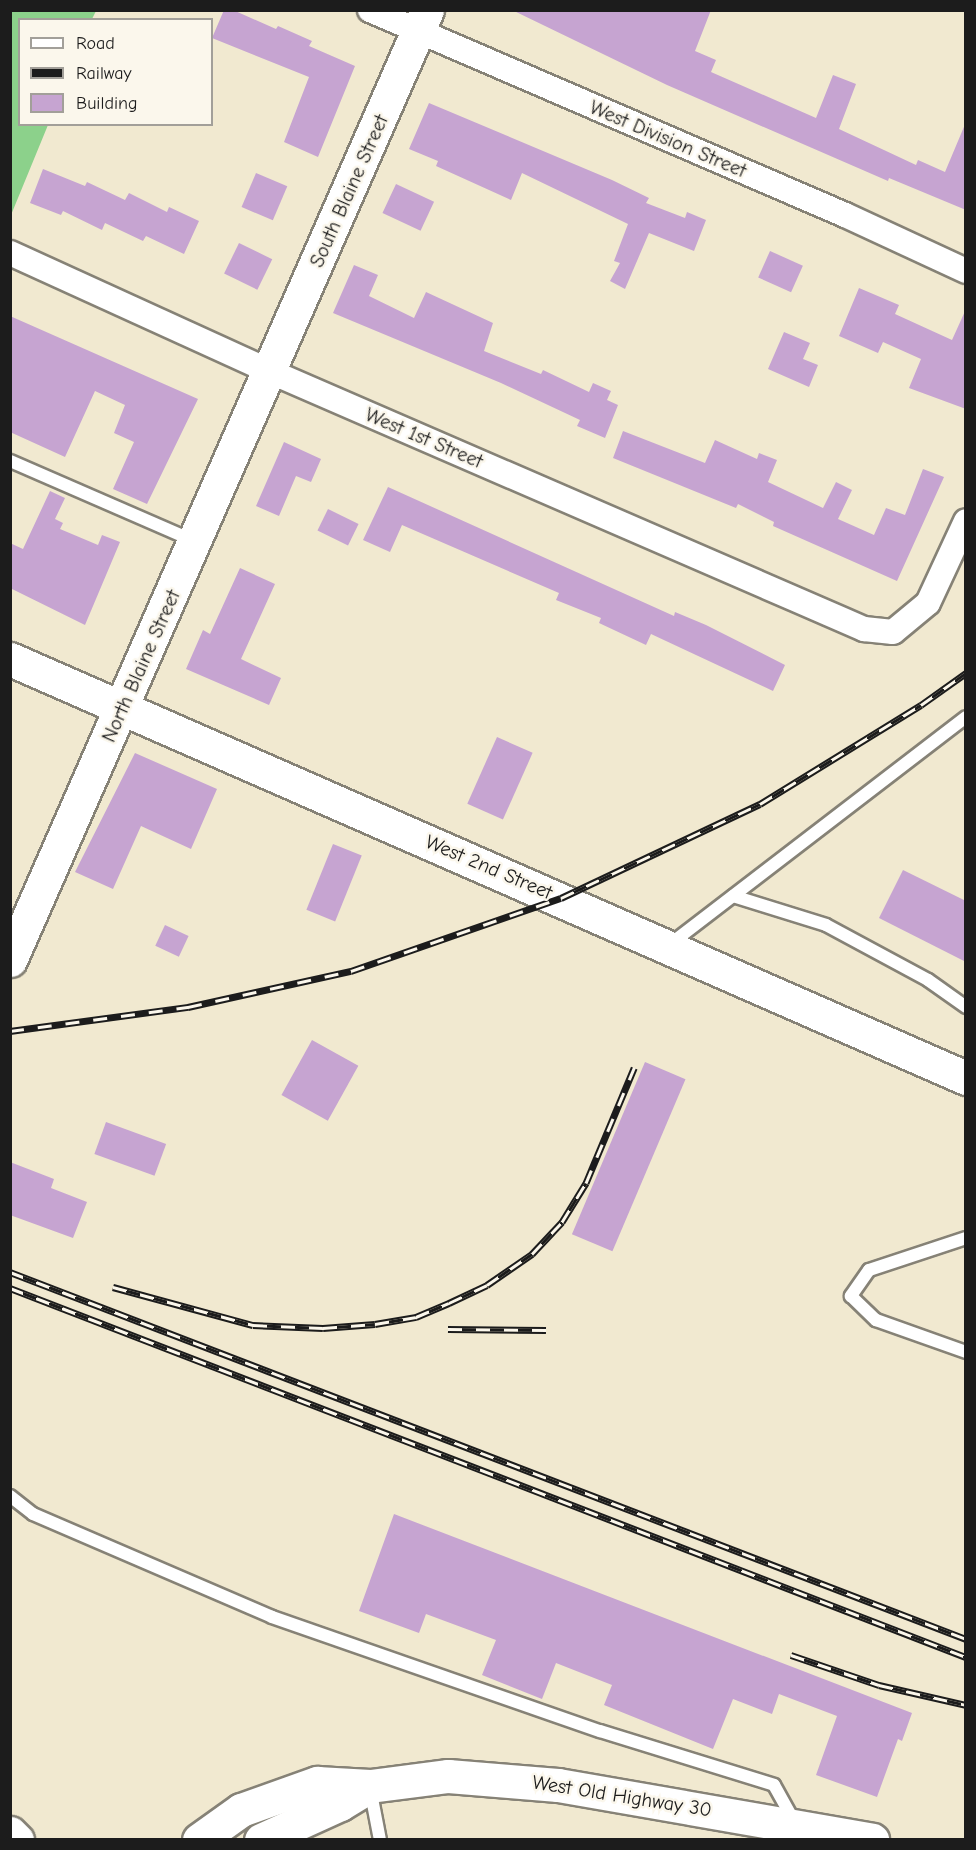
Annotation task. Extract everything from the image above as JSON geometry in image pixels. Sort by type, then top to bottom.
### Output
[{"type":"main road","name":"South Blaine Street","points":[[269,371],[422,21]]},
{"type":"main road","name":"North Blaine Street","points":[[10,960],[269,371]]},
{"type":"main road","name":"West 2nd Street","points":[[10,659],[966,1078]]},
{"type":"main road","name":"West Old Highway 30","points":[[199,1839],[241,1810],[287,1791],[330,1781],[370,1786],[411,1778],[483,1777],[558,1785],[796,1832],[872,1839]]},
{"type":"main road","name":"West Old Highway 30","points":[[261,1839],[340,1804],[370,1786]]},
{"type":"main road","points":[[10,1833],[17,1839]]},
{"type":"street","name":"West Division Street","points":[[370,10],[422,21],[966,271]]},
{"type":"street","name":"West 1st Street","points":[[10,253],[269,371],[864,629],[893,632],[928,603],[966,522]]},
{"type":"lane","points":[[10,461],[196,541]]},
{"type":"lane","points":[[668,946],[966,717]]},
{"type":"lane","points":[[733,896],[826,925],[928,980],[966,1007]]},
{"type":"lane","points":[[966,1238],[870,1270],[851,1296],[876,1320],[966,1352]]},
{"type":"lane","points":[[10,1496],[33,1514],[272,1617],[600,1731],[774,1785],[796,1832]]},
{"type":"lane","points":[[370,1786],[380,1839]]},
{"type":"green space","points":[[11,10],[96,11],[92,18],[18,18],[18,126],[48,126],[11,215]]},
{"type":"building","points":[[224,10],[233,10],[276,29],[278,26],[312,41],[309,46],[355,66],[318,157],[284,142],[309,77],[213,38]]},
{"type":"building","points":[[512,10],[711,10],[695,51],[716,60],[711,72],[816,118],[833,75],[856,84],[839,129],[916,165],[918,160],[945,172],[966,122],[966,210],[889,178],[888,181],[667,85]]},
{"type":"building","points":[[429,103],[612,180],[649,198],[646,203],[685,218],[687,212],[706,220],[694,251],[649,233],[625,289],[610,281],[620,263],[614,261],[628,224],[522,173],[511,200],[436,166],[438,161],[409,149]]},
{"type":"building","points":[[43,169],[85,186],[87,182],[125,200],[129,193],[167,212],[169,207],[199,221],[184,254],[146,236],[143,241],[105,223],[102,230],[63,211],[61,215],[30,203]]},
{"type":"building","points":[[256,173],[287,186],[273,220],[242,207]]},
{"type":"building","points":[[396,184],[434,202],[421,231],[382,213]]},
{"type":"building","points":[[239,243],[272,259],[257,290],[224,274]]},
{"type":"building","points":[[770,251],[803,266],[791,292],[758,277]]},
{"type":"building","points":[[354,265],[378,275],[369,296],[414,318],[426,292],[493,323],[484,351],[541,374],[543,370],[589,392],[593,383],[611,391],[607,400],[618,405],[605,438],[577,426],[580,420],[501,383],[333,313]]},
{"type":"building","points":[[859,288],[899,305],[895,314],[952,340],[966,309],[966,409],[909,388],[921,359],[883,342],[878,353],[839,336]]},
{"type":"building","points":[[10,316],[198,399],[147,504],[113,489],[134,442],[114,433],[125,405],[95,391],[65,457],[10,432]]},
{"type":"building","points":[[784,332],[810,343],[803,359],[818,365],[809,387],[768,369]]},
{"type":"building","points":[[623,431],[705,463],[715,440],[757,459],[759,453],[777,460],[768,482],[823,508],[836,482],[852,490],[838,519],[874,535],[886,508],[905,515],[923,469],[944,477],[897,581],[773,526],[774,522],[738,504],[736,508],[613,458]]},
{"type":"building","points":[[284,442],[321,459],[311,482],[296,476],[279,516],[256,506]]},
{"type":"building","points":[[388,487],[674,616],[675,612],[706,625],[785,665],[773,691],[651,634],[646,645],[599,623],[601,618],[556,600],[559,593],[402,525],[390,552],[363,540]]},
{"type":"building","points":[[50,491],[65,498],[55,519],[63,523],[60,529],[98,545],[102,535],[120,542],[85,625],[10,588],[10,543],[23,549]]},
{"type":"building","points":[[328,509],[359,524],[348,545],[317,531]]},
{"type":"building","points":[[240,568],[275,584],[241,659],[281,678],[269,705],[186,669],[203,630],[210,634]]},
{"type":"building","points":[[497,737],[533,753],[503,820],[467,804]]},
{"type":"building","points":[[135,753],[217,789],[191,849],[141,826],[113,889],[75,872]]},
{"type":"building","points":[[333,844],[362,856],[335,921],[306,910]]},
{"type":"building","points":[[903,870],[966,901],[966,962],[879,918]]},
{"type":"building","points":[[165,925],[189,936],[179,957],[155,946]]},
{"type":"building","points":[[312,1040],[358,1066],[328,1121],[281,1095]]},
{"type":"building","points":[[645,1062],[686,1079],[612,1251],[572,1234]]},
{"type":"building","points":[[106,1122],[166,1144],[155,1176],[94,1154]]},
{"type":"building","points":[[10,1162],[54,1179],[51,1188],[87,1202],[73,1238],[10,1215]]},
{"type":"building","points":[[394,1514],[912,1713],[902,1741],[898,1739],[877,1797],[816,1775],[837,1716],[779,1694],[772,1714],[733,1699],[713,1749],[604,1705],[612,1685],[556,1663],[542,1699],[482,1675],[496,1640],[426,1614],[419,1633],[359,1611]]},
{"type":"railway","points":[[10,1031],[188,1007],[351,971],[561,898],[760,804],[921,705],[966,673]]},
{"type":"railway","points":[[113,1287],[253,1325],[323,1328],[375,1324],[416,1317],[487,1285],[532,1254],[562,1222],[586,1183],[634,1068]]},
{"type":"railway","points":[[10,1272],[966,1639]]},
{"type":"railway","points":[[10,1288],[966,1657]]},
{"type":"railway","points":[[448,1329],[546,1330]]},
{"type":"railway","points":[[791,1655],[879,1685],[966,1705]]}]
